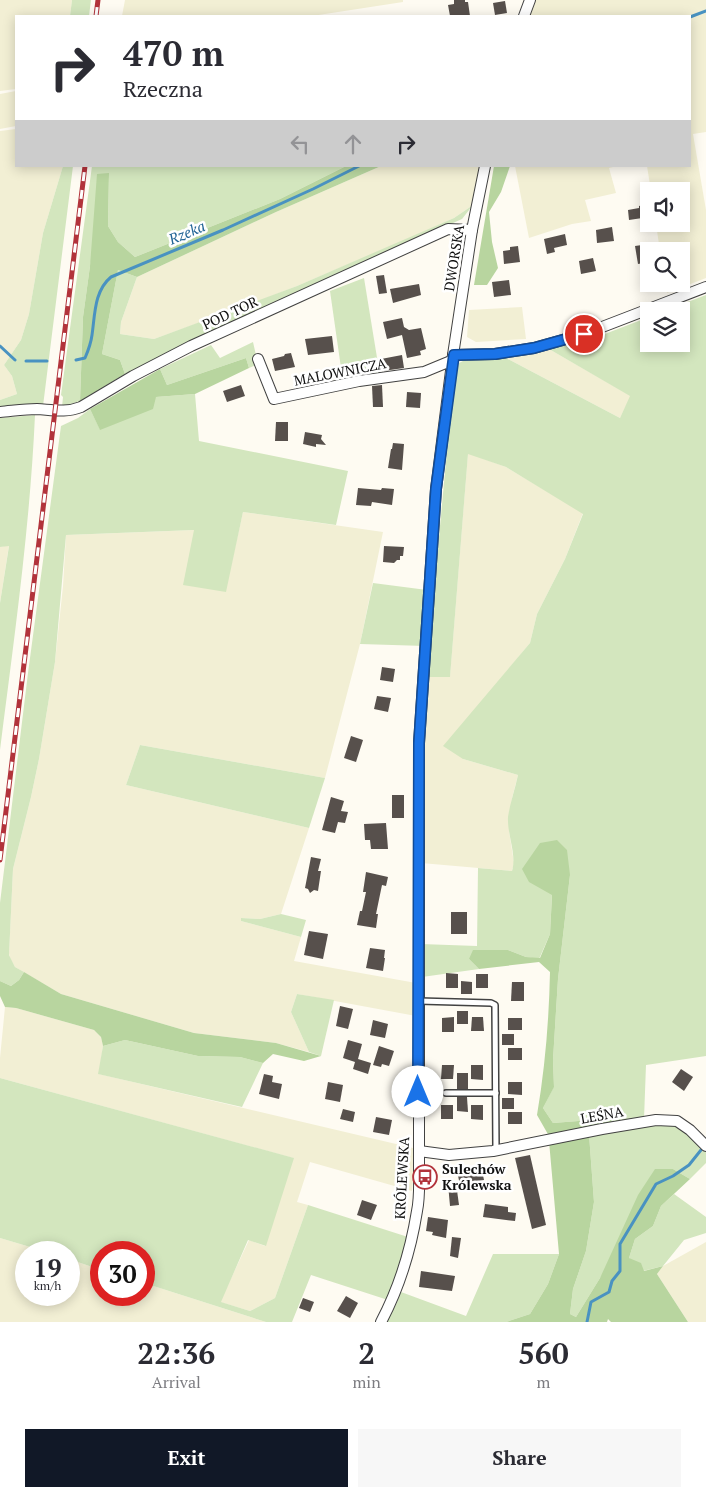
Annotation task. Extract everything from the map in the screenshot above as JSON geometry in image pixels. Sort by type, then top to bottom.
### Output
[{"type":"street","points":[[524,15],[530,0]]},
{"type":"street","name":"DWORSKA","points":[[419,1001],[419,743],[436,489],[472,230],[485,167]]},
{"type":"street","name":"POD TOR","points":[[0,412],[35,409],[65,411],[81,407],[133,376],[191,346],[439,233],[448,229],[472,230]]},
{"type":"street","points":[[453,358],[495,354],[542,346],[584,334],[706,287]]},
{"type":"street","name":"MALOWNICZA","points":[[258,358],[274,399],[359,381],[424,372],[453,358]]},
{"type":"street","name":"KRÓLEWSKA","points":[[381,1322],[395,1293],[418,1210],[419,1001]]},
{"type":"street","name":"LEŚNA","points":[[419,1151],[449,1155],[496,1150],[656,1120],[677,1121],[690,1130],[706,1146]]},
{"type":"lane","points":[[419,1001],[491,1003],[495,1005],[496,1150]]},
{"type":"lane","points":[[446,1093],[496,1093]]},
{"type":"shaded area","points":[[0,0],[72,0],[70,15],[15,15],[15,89],[0,91]]},
{"type":"shaded area","points":[[125,0],[403,0],[403,2],[318,15],[122,15]]},
{"type":"shaded area","points":[[536,0],[706,0],[706,132],[693,134],[706,210],[706,278],[690,284],[690,242],[659,242],[657,232],[690,232],[690,182],[650,182],[647,167],[691,167],[691,15],[530,15]]},
{"type":"shaded area","points":[[15,91],[15,126],[0,129],[0,94]]},
{"type":"shaded area","points":[[15,129],[15,167],[63,167],[43,233],[29,314],[21,340],[4,365],[12,376],[17,394],[0,400],[0,131]]},
{"type":"shaded area","points":[[379,167],[481,167],[473,205],[454,218],[297,286],[154,339],[120,334],[121,322],[137,277],[276,212]]},
{"type":"shaded area","points":[[515,167],[613,167],[609,168],[616,193],[585,200],[591,221],[572,224],[529,238]]},
{"type":"shaded area","points":[[522,307],[526,339],[476,342],[467,337],[469,310]]},
{"type":"shaded area","points":[[549,349],[631,396],[620,418],[504,357]]},
{"type":"shaded area","points":[[468,453],[506,467],[583,513],[565,559],[537,614],[530,643],[498,682],[463,759],[518,775],[512,798],[509,831],[514,863],[512,871],[421,863],[426,677],[450,676]]},
{"type":"shaded area","points":[[243,512],[383,532],[360,644],[325,778],[140,745],[126,785],[309,828],[281,914],[260,919],[242,918],[241,921],[301,937],[294,961],[416,983],[416,1016],[297,994],[291,1012],[309,1052],[276,1043],[194,1033],[61,994],[15,967],[9,954],[13,869],[39,759],[55,662],[66,535],[195,530],[225,592]]},
{"type":"shaded area","points":[[9,545],[0,603],[0,547]]},
{"type":"shaded area","points":[[5,1007],[16,1008],[94,1030],[101,1037],[103,1046],[99,1074],[413,1148],[412,1191],[310,1162],[297,1202],[308,1205],[275,1298],[250,1311],[220,1302],[249,1240],[265,1246],[293,1158],[0,1078]]},
{"type":"shaded area","points":[[0,1238],[15,1242],[15,1306],[80,1306],[80,1263],[90,1266],[90,1306],[155,1306],[155,1287],[266,1322],[0,1322]]},
{"type":"shaded area","points":[[706,1242],[706,1322],[688,1322],[657,1274],[663,1266]]},
{"type":"green space","points":[[72,0],[91,0],[89,15],[70,15]]},
{"type":"green space","points":[[63,167],[73,167],[43,406],[0,408],[0,400],[17,394],[12,376],[4,365],[21,340],[29,314],[43,233]]},
{"type":"green space","points":[[92,167],[344,167],[280,199],[135,257],[118,242],[108,226],[109,174],[90,266],[83,317],[80,401],[62,407],[63,397],[61,395]]},
{"type":"green space","points":[[344,167],[379,167],[276,212],[137,277],[118,270],[102,354],[120,360],[125,374],[80,401],[83,317],[90,266],[97,174],[109,173],[108,226],[118,242],[135,257],[280,199]]},
{"type":"green space","points":[[494,167],[510,167],[501,192],[489,212],[492,242],[498,268],[487,285],[474,285]]},
{"type":"green space","points":[[473,205],[462,219],[246,315],[125,374],[120,360],[102,354],[118,270],[137,277],[121,322],[120,334],[154,339],[297,286],[454,218]]},
{"type":"green space","points":[[364,278],[380,376],[343,382],[330,291]]},
{"type":"green space","points":[[706,295],[706,1056],[646,1065],[644,1119],[553,1123],[543,1108],[554,1086],[553,1060],[558,979],[570,875],[552,894],[550,934],[539,959],[526,957],[508,950],[469,959],[479,969],[422,977],[421,944],[477,946],[478,868],[512,871],[513,865],[508,817],[518,775],[463,759],[443,746],[530,643],[537,614],[565,559],[583,514],[506,467],[468,454],[450,677],[426,677],[454,375],[457,364],[469,358],[504,357],[620,418],[630,396],[549,349],[584,342],[640,320],[640,352],[690,352],[690,302],[688,302]]},
{"type":"green space","points":[[253,342],[258,364],[249,368],[246,358],[167,385],[160,369],[211,345],[220,358]]},
{"type":"green space","points":[[246,358],[249,368],[195,394],[156,397],[153,409],[100,430],[90,409],[160,369],[167,385]]},
{"type":"green space","points":[[195,394],[199,441],[348,471],[336,525],[243,512],[226,592],[183,585],[194,530],[66,535],[55,662],[39,759],[13,869],[9,955],[15,967],[24,972],[19,980],[11,986],[0,981],[0,903],[61,426],[78,418],[90,409],[100,429],[156,397]]},
{"type":"green space","points":[[35,415],[25,541],[0,750],[0,603],[9,546],[0,547],[0,418]]},
{"type":"green space","points":[[373,583],[427,590],[425,646],[360,644]]},
{"type":"green space","points":[[140,745],[325,778],[309,828],[126,785]]},
{"type":"green space","points":[[557,840],[567,850],[570,875],[558,979],[553,1060],[554,1087],[543,1108],[553,1123],[644,1119],[549,1136],[537,1115],[546,1044],[550,972],[539,962],[479,969],[469,959],[473,950],[508,950],[526,957],[540,958],[550,934],[552,895],[529,882],[522,869],[540,843]]},
{"type":"green space","points":[[281,914],[306,920],[301,937],[241,921],[241,918],[260,919]]},
{"type":"green space","points":[[24,972],[61,994],[194,1033],[276,1043],[321,1056],[304,1061],[273,1054],[263,1063],[240,1057],[198,1056],[125,1040],[103,1046],[101,1037],[94,1030],[16,1008],[5,1007],[0,996],[0,981],[11,986],[19,980]]},
{"type":"green space","points":[[297,994],[334,1000],[321,1056],[309,1052],[291,1012]]},
{"type":"green space","points":[[125,1040],[198,1056],[240,1057],[263,1063],[242,1107],[98,1074],[103,1046]]},
{"type":"green space","points":[[0,1078],[294,1158],[266,1246],[248,1240],[221,1302],[250,1311],[275,1298],[308,1205],[408,1237],[406,1251],[388,1300],[311,1275],[292,1322],[266,1322],[155,1287],[155,1241],[90,1241],[90,1266],[80,1263],[80,1241],[15,1242],[0,1238]]},
{"type":"green space","points":[[653,1122],[676,1123],[706,1148],[706,1163],[690,1179],[673,1169],[576,1317],[570,1314],[573,1289],[586,1251],[594,1202],[589,1134]]},
{"type":"green space","points":[[589,1134],[594,1202],[586,1251],[573,1289],[570,1314],[576,1317],[600,1278],[638,1195],[655,1169],[673,1169],[690,1179],[661,1206],[653,1226],[635,1239],[629,1258],[641,1263],[644,1271],[663,1266],[657,1274],[688,1322],[611,1322],[608,1319],[607,1322],[506,1322],[530,1314],[548,1284],[559,1254],[549,1141]]},
{"type":"green space","points":[[674,1194],[706,1217],[706,1233],[684,1240],[663,1266],[643,1271],[629,1258],[635,1239],[653,1226],[661,1206]]},
{"type":"green space","points":[[493,1254],[559,1254],[548,1284],[530,1314],[506,1322],[387,1322],[401,1292],[466,1316]]},
{"type":"building","points":[[454,0],[465,0],[465,2],[468,2],[470,15],[450,15],[448,5],[454,4]]},
{"type":"building","points":[[505,1],[507,13],[495,15],[493,3]]},
{"type":"building","points":[[639,206],[640,218],[629,220],[628,210],[639,208]]},
{"type":"building","points":[[612,227],[614,241],[597,243],[596,230]]},
{"type":"building","points":[[565,234],[567,245],[554,248],[555,252],[547,254],[544,239]]},
{"type":"building","points":[[640,245],[640,264],[638,264],[635,246]]},
{"type":"building","points":[[518,246],[520,262],[504,264],[503,251],[510,250],[510,247]]},
{"type":"building","points":[[593,258],[596,271],[581,274],[579,261]]},
{"type":"building","points":[[384,275],[387,293],[379,294],[376,276]]},
{"type":"building","points":[[509,280],[511,295],[494,297],[492,282]]},
{"type":"building","points":[[419,284],[421,295],[393,303],[390,289]]},
{"type":"building","points":[[402,318],[404,327],[409,330],[421,328],[426,349],[420,351],[421,355],[407,358],[402,335],[387,339],[383,322]]},
{"type":"building","points":[[332,336],[334,352],[308,355],[305,339]]},
{"type":"building","points":[[291,353],[295,367],[275,371],[272,359]]},
{"type":"building","points":[[402,355],[404,368],[383,371],[381,359]]},
{"type":"building","points":[[241,385],[245,396],[227,402],[223,391]]},
{"type":"building","points":[[382,385],[383,407],[373,407],[372,386]]},
{"type":"building","points":[[407,392],[421,393],[420,408],[406,407]]},
{"type":"building","points":[[276,422],[288,422],[288,441],[275,441]]},
{"type":"building","points":[[305,432],[322,435],[321,439],[326,445],[316,444],[316,447],[303,444]]},
{"type":"building","points":[[393,443],[404,444],[402,470],[388,468]]},
{"type":"building","points":[[358,488],[394,489],[392,505],[372,502],[371,506],[356,505]]},
{"type":"building","points":[[384,546],[404,547],[403,556],[400,556],[400,560],[394,563],[383,562]]},
{"type":"building","points":[[382,667],[395,669],[393,682],[380,680]]},
{"type":"building","points":[[377,696],[391,698],[388,712],[374,709]]},
{"type":"building","points":[[351,736],[363,740],[356,762],[344,758]]},
{"type":"building","points":[[392,795],[404,795],[404,818],[392,818]]},
{"type":"building","points":[[331,797],[344,801],[341,811],[348,812],[345,823],[338,822],[335,833],[322,830]]},
{"type":"building","points":[[386,823],[388,849],[371,849],[370,840],[365,840],[364,824]]},
{"type":"building","points":[[311,857],[321,859],[318,871],[321,871],[318,891],[314,890],[310,893],[305,888]]},
{"type":"building","points":[[366,872],[388,877],[386,886],[382,885],[376,914],[378,914],[376,928],[357,925],[366,892],[363,892]]},
{"type":"building","points":[[451,912],[467,912],[467,934],[451,934]]},
{"type":"building","points":[[309,931],[328,934],[323,959],[304,955]]},
{"type":"building","points":[[370,948],[385,950],[383,971],[366,968]]},
{"type":"building","points":[[446,973],[458,974],[458,988],[446,988]]},
{"type":"building","points":[[476,974],[488,974],[488,988],[476,988]]},
{"type":"building","points":[[461,981],[472,982],[472,994],[461,994]]},
{"type":"building","points":[[512,982],[524,982],[524,1001],[511,1001]]},
{"type":"building","points":[[340,1006],[353,1009],[348,1029],[336,1026]]},
{"type":"building","points":[[457,1011],[468,1011],[468,1024],[457,1024]]},
{"type":"building","points":[[454,1017],[454,1032],[442,1032],[442,1018]]},
{"type":"building","points":[[472,1017],[483,1017],[484,1031],[471,1031]]},
{"type":"building","points":[[508,1018],[522,1018],[522,1030],[508,1030]]},
{"type":"building","points":[[373,1020],[388,1024],[385,1038],[370,1035]]},
{"type":"building","points":[[502,1034],[514,1034],[514,1045],[502,1045]]},
{"type":"building","points":[[348,1040],[362,1044],[358,1059],[371,1063],[368,1074],[353,1069],[355,1062],[343,1058]]},
{"type":"building","points":[[379,1046],[394,1051],[389,1066],[382,1064],[381,1067],[373,1065]]},
{"type":"building","points":[[508,1048],[522,1048],[522,1060],[508,1060]]},
{"type":"building","points":[[442,1065],[454,1065],[453,1079],[441,1079]]},
{"type":"building","points":[[471,1065],[483,1065],[483,1080],[471,1079]]},
{"type":"building","points":[[681,1069],[693,1077],[684,1091],[672,1082]]},
{"type":"building","points":[[457,1073],[468,1073],[468,1089],[457,1089]]},
{"type":"building","points":[[264,1074],[273,1076],[272,1082],[282,1084],[279,1099],[259,1094]]},
{"type":"building","points":[[328,1082],[343,1085],[340,1102],[325,1099]]},
{"type":"building","points":[[508,1082],[522,1082],[522,1095],[508,1094]]},
{"type":"building","points":[[457,1097],[467,1097],[468,1112],[457,1111]]},
{"type":"building","points":[[502,1098],[514,1098],[514,1109],[502,1109]]},
{"type":"building","points":[[441,1105],[453,1105],[453,1119],[441,1119]]},
{"type":"building","points":[[471,1105],[483,1105],[483,1120],[471,1119]]},
{"type":"building","points":[[343,1109],[355,1112],[353,1122],[340,1119]]},
{"type":"building","points":[[508,1112],[522,1112],[522,1124],[508,1124]]},
{"type":"building","points":[[376,1117],[392,1120],[389,1135],[373,1132]]},
{"type":"building","points":[[530,1155],[546,1225],[532,1229],[515,1158]]},
{"type":"building","points":[[481,1166],[484,1180],[460,1185],[457,1171]]},
{"type":"building","points":[[456,1183],[459,1205],[450,1206],[448,1184]]},
{"type":"building","points":[[362,1200],[377,1205],[371,1220],[357,1215]]},
{"type":"building","points":[[485,1204],[508,1207],[508,1212],[516,1213],[515,1221],[483,1217]]},
{"type":"building","points":[[428,1217],[448,1220],[446,1238],[432,1235],[433,1232],[426,1231]]},
{"type":"building","points":[[452,1237],[461,1238],[458,1258],[450,1256]]},
{"type":"building","points":[[421,1271],[455,1276],[452,1291],[419,1287]]},
{"type":"building","points":[[346,1296],[358,1303],[350,1318],[337,1311]]},
{"type":"building","points":[[303,1298],[314,1302],[310,1312],[299,1308]]},
{"type":"waterway","name":"Rzeka","points":[[691,17],[706,11]]},
{"type":"waterway","name":"Rzeka","points":[[76,360],[85,358],[91,341],[98,296],[105,283],[111,277],[223,230],[357,167]]},
{"type":"waterway","name":"Rzeka","points":[[0,346],[15,360]]},
{"type":"waterway","name":"Rzeka","points":[[26,361],[47,361]]},
{"type":"waterway","points":[[587,1322],[591,1302],[609,1292],[612,1281],[620,1271],[620,1244],[656,1184],[673,1176],[689,1165],[701,1150]]},
{"type":"railway","points":[[96,15],[98,0]]},
{"type":"railway","points":[[0,860],[85,167]]},
{"type":"place","name":"Sulechów Królewska","points":[[425,1177]]},
{"type":"route","points":[[418,1092],[419,743],[436,489],[454,355],[495,354],[534,348],[584,334]]}]
